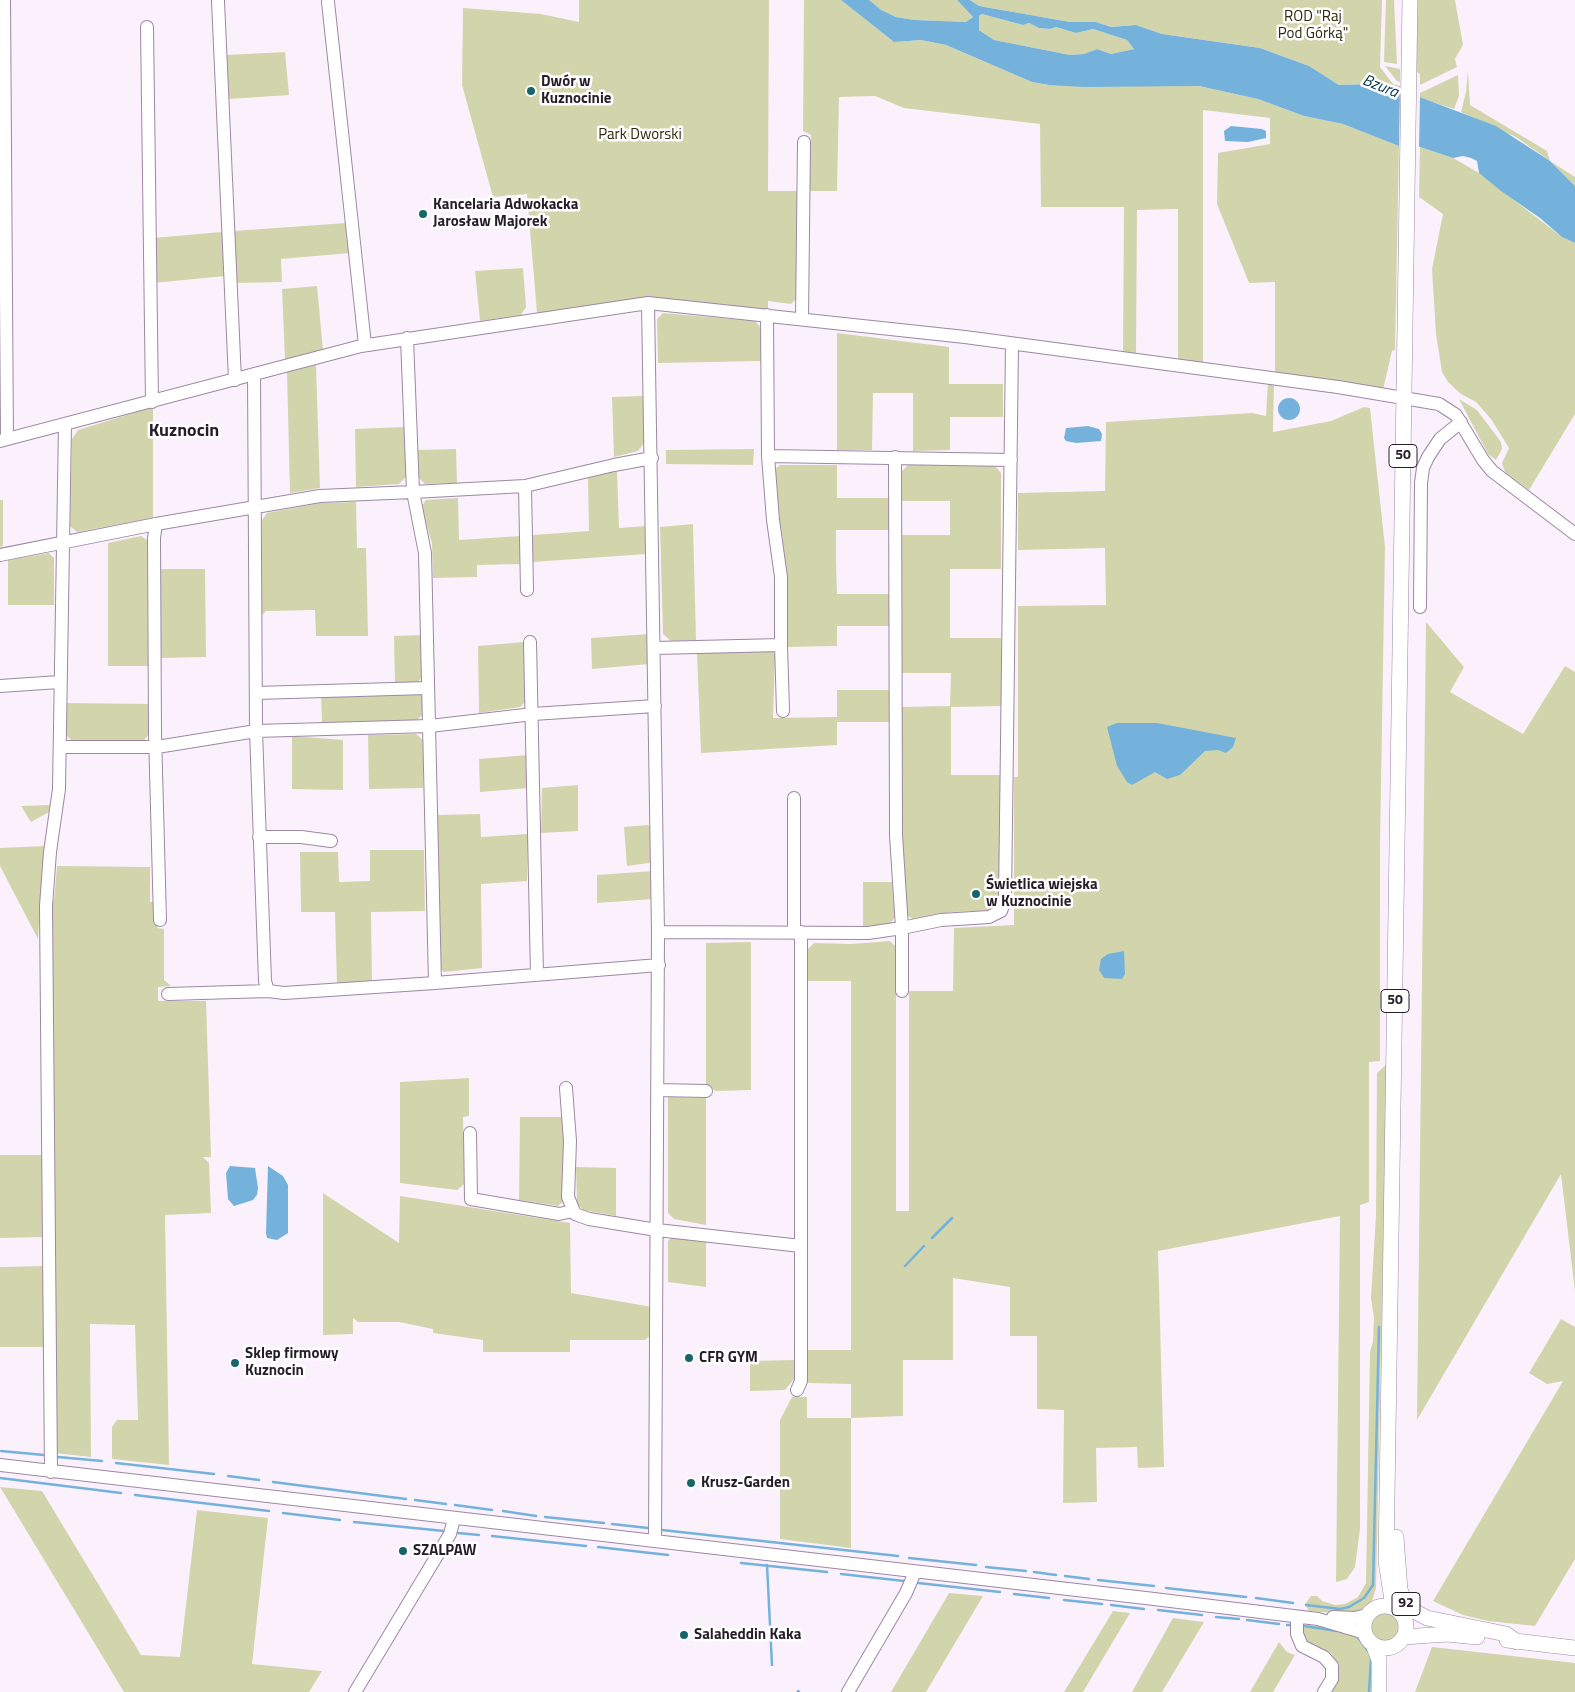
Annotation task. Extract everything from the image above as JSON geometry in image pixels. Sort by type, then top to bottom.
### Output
[{"type":"main road","name":"50","points":[[1379,1692],[1379,1660],[1364,1626],[1371,1611],[1380,1600],[1386,1560],[1410,0]]},
{"type":"main road","name":"92","points":[[1387,1487],[1394,1507],[1399,1586],[1403,1599],[1410,1608],[1424,1617],[1506,1634],[1517,1642]]},
{"type":"main road","name":"50","points":[[1386,1560],[1393,1607]]},
{"type":"main road","points":[[1371,1611],[1382,1606],[1393,1607],[1405,1621],[1399,1642],[1387,1662],[1386,1692]]},
{"type":"main road","name":"92","points":[[1405,1621],[1447,1634],[1575,1648]]},
{"type":"main road","name":"92","points":[[1399,1642],[1447,1634]]},
{"type":"main road","points":[[1369,1639],[1382,1647],[1399,1642]]},
{"type":"street","points":[[4,0],[4,440],[365,345],[648,303],[802,319],[1272,378],[1404,397],[1439,404],[1450,410],[1461,422],[1482,460],[1492,471],[1575,534]]},
{"type":"street","points":[[218,0],[235,380]]},
{"type":"street","points":[[328,2],[365,345]]},
{"type":"street","points":[[147,27],[152,402]]},
{"type":"street","points":[[802,319],[804,142]]},
{"type":"street","points":[[648,303],[656,648],[658,932],[655,1540]]},
{"type":"street","points":[[767,315],[768,456],[773,520],[781,577],[780,645],[782,711]]},
{"type":"street","points":[[407,338],[413,492],[425,553],[435,983]]},
{"type":"street","points":[[658,932],[868,933],[941,920],[989,917],[1001,911],[1005,900],[1012,345]]},
{"type":"street","points":[[254,374],[256,731],[265,981],[268,991]]},
{"type":"street","points":[[1420,607],[1422,475],[1425,462],[1436,444],[1461,422]]},
{"type":"street","points":[[51,1472],[46,906],[50,852],[58,807],[64,424]]},
{"type":"street","points":[[768,456],[1011,460]]},
{"type":"street","points":[[0,555],[156,524],[320,496],[525,486],[652,458]]},
{"type":"street","points":[[895,458],[896,835],[902,928],[902,991]]},
{"type":"street","points":[[525,486],[527,590]]},
{"type":"street","points":[[156,524],[154,538],[155,733],[157,747],[160,920]]},
{"type":"street","points":[[530,642],[538,975]]},
{"type":"street","points":[[656,648],[780,645]]},
{"type":"street","points":[[0,686],[59,682]]},
{"type":"street","points":[[256,693],[428,688]]},
{"type":"street","points":[[60,747],[157,747],[256,731],[430,726],[533,714],[655,706]]},
{"type":"street","points":[[794,798],[800,1246],[800,1381],[797,1390]]},
{"type":"street","points":[[259,837],[301,837],[331,841]]},
{"type":"street","points":[[168,994],[268,991],[284,993],[658,966]]},
{"type":"street","points":[[566,1088],[570,1141],[568,1197],[575,1214],[589,1219],[658,1230],[800,1246]]},
{"type":"street","points":[[658,1090],[706,1092]]},
{"type":"street","points":[[470,1133],[471,1199],[559,1214],[573,1211]]},
{"type":"street","points":[[0,1465],[454,1519],[655,1540],[1318,1619],[1369,1639]]},
{"type":"street","points":[[355,1692],[450,1534],[454,1519]]},
{"type":"street","points":[[848,1692],[906,1593],[915,1572]]},
{"type":"street","points":[[1318,1619],[1327,1617],[1355,1618],[1371,1611]]},
{"type":"street","points":[[1297,1617],[1298,1637],[1302,1646],[1327,1659],[1332,1666],[1332,1679],[1324,1692]]},
{"type":"green space","name":"Park Dworski","points":[[579,0],[769,0],[768,191],[798,191],[797,298],[791,304],[768,301],[768,310],[654,299],[653,297],[537,313],[527,194],[493,197],[462,85],[463,8],[541,14],[579,22]]},
{"type":"green space","points":[[804,0],[841,0],[894,42],[921,40],[946,45],[1032,82],[1049,85],[1199,86],[1258,99],[1304,116],[1343,124],[1399,146],[1395,350],[1392,351],[1383,390],[1275,374],[1275,282],[1249,283],[1217,204],[1218,153],[1270,144],[1270,118],[1203,110],[1203,364],[1178,361],[1178,209],[1137,210],[1136,356],[1123,354],[1124,207],[1041,207],[1040,124],[904,108],[875,96],[839,97],[837,191],[808,191],[808,154],[811,151],[811,135],[803,131]]},
{"type":"green space","points":[[869,0],[957,0],[973,17],[966,22],[914,20],[896,17],[880,10]]},
{"type":"green space","name":"ROD \"Raj Pod Górką\"","points":[[970,0],[1382,0],[1380,67],[1393,84],[1400,86],[1400,89],[1372,84],[1339,85],[1309,66],[1260,48],[1162,34],[1136,25],[1111,27],[1096,22],[1070,22],[979,6]]},
{"type":"green space","points":[[1386,0],[1394,0],[1397,64],[1384,62]]},
{"type":"green space","points":[[1417,0],[1455,0],[1463,45],[1455,59],[1457,67],[1420,85],[1420,74],[1417,72]]},
{"type":"green space","points":[[982,14],[1023,25],[1029,23],[1039,28],[1050,29],[1056,27],[1076,33],[1093,29],[1127,40],[1134,49],[1111,54],[1097,49],[1084,54],[1070,55],[994,40],[979,30],[979,16]]},
{"type":"green space","points":[[285,52],[289,95],[228,99],[226,55]]},
{"type":"green space","points":[[1385,66],[1400,69],[1400,82],[1397,81]]},
{"type":"green space","points":[[1468,71],[1470,105],[1547,151],[1550,161],[1516,137],[1461,112],[1466,92]]},
{"type":"green space","points":[[1458,75],[1459,96],[1454,109],[1420,98],[1420,93]]},
{"type":"green space","points":[[1420,147],[1453,158],[1479,173],[1562,237],[1575,243],[1575,414],[1529,490],[1505,472],[1502,463],[1509,448],[1491,419],[1476,402],[1461,394],[1448,382],[1442,372],[1436,334],[1432,269],[1443,214],[1419,197]]},
{"type":"green space","points":[[1550,161],[1575,177],[1575,186]]},
{"type":"green space","points":[[346,223],[350,253],[281,259],[282,282],[236,283],[234,231]]},
{"type":"green space","points":[[222,232],[225,276],[153,283],[153,238]]},
{"type":"green space","points":[[523,268],[526,307],[521,315],[480,321],[475,271]]},
{"type":"green space","points":[[317,286],[323,350],[285,360],[282,289]]},
{"type":"green space","points":[[663,313],[755,321],[761,328],[761,361],[658,363],[657,319]]},
{"type":"green space","points":[[837,333],[949,347],[949,384],[1003,384],[1003,417],[950,417],[950,450],[913,451],[913,393],[873,393],[872,450],[837,450]]},
{"type":"green space","points":[[316,365],[320,488],[290,493],[287,372]]},
{"type":"green space","points":[[1268,381],[1274,382],[1273,432],[1331,421],[1364,407],[1370,408],[1385,547],[1380,844],[1380,1061],[1369,1062],[1369,1202],[1360,1205],[1360,1529],[1355,1567],[1347,1579],[1336,1582],[1340,1216],[1158,1251],[1164,1467],[1138,1468],[1137,1447],[1096,1448],[1097,1502],[1063,1503],[1064,1410],[1037,1409],[1037,1336],[1010,1336],[1010,1287],[953,1278],[953,1360],[903,1360],[903,1416],[851,1418],[851,1384],[808,1383],[807,1350],[851,1350],[851,981],[807,981],[807,950],[814,943],[851,944],[890,941],[896,947],[896,1211],[909,1211],[909,991],[953,991],[954,928],[1014,925],[1014,777],[1018,777],[1018,606],[1106,605],[1105,548],[1018,550],[1018,493],[1105,491],[1106,422],[1252,413],[1266,416]]},
{"type":"green space","points":[[643,396],[644,443],[638,451],[614,457],[612,397]]},
{"type":"green space","points":[[1459,399],[1477,410],[1501,442],[1502,449],[1496,460],[1488,454]]},
{"type":"green space","points":[[153,407],[153,518],[77,532],[70,526],[72,439],[78,430]]},
{"type":"green space","points":[[405,427],[407,476],[399,484],[356,487],[355,429]]},
{"type":"green space","points":[[456,449],[457,483],[425,484],[419,478],[418,450]]},
{"type":"green space","points":[[754,449],[753,465],[666,464],[666,450]]},
{"type":"green space","points":[[780,465],[837,465],[837,498],[889,498],[889,530],[836,530],[836,562],[837,594],[889,594],[889,626],[837,626],[837,646],[788,647],[787,571],[773,471]]},
{"type":"green space","points":[[908,465],[995,466],[1001,473],[1001,569],[950,569],[950,638],[1001,638],[1002,706],[951,707],[951,775],[1002,775],[1001,904],[995,910],[951,912],[914,920],[907,915],[902,849],[902,707],[950,706],[951,673],[902,673],[901,535],[950,535],[950,501],[901,501],[901,472]]},
{"type":"green space","points":[[617,471],[619,528],[646,526],[646,554],[533,562],[533,535],[589,531],[588,478]]},
{"type":"green space","points":[[458,498],[459,540],[520,536],[521,564],[477,565],[477,577],[433,578],[432,543],[421,507],[426,500]]},
{"type":"green space","points":[[0,500],[3,500],[3,546],[0,547]]},
{"type":"green space","points":[[356,502],[357,548],[366,548],[368,636],[316,636],[315,610],[266,611],[262,615],[262,520],[267,513],[320,503]]},
{"type":"green space","points":[[693,524],[696,640],[671,641],[663,634],[660,527]]},
{"type":"green space","points":[[141,536],[147,540],[148,666],[108,666],[108,543]]},
{"type":"green space","points":[[49,553],[54,558],[54,605],[8,605],[8,560]]},
{"type":"green space","points":[[160,569],[205,569],[206,657],[161,658]]},
{"type":"green space","points":[[1426,622],[1464,667],[1450,692],[1523,734],[1565,666],[1575,672],[1575,1291],[1561,1174],[1417,1420]]},
{"type":"green space","points":[[649,634],[649,664],[592,669],[591,638]]},
{"type":"green space","points":[[421,635],[421,678],[416,685],[395,686],[394,636]]},
{"type":"green space","points":[[524,642],[527,700],[520,707],[479,713],[478,646]]},
{"type":"green space","points":[[771,649],[775,654],[773,718],[837,717],[837,690],[889,690],[889,722],[837,722],[837,745],[701,753],[697,653]]},
{"type":"green space","points":[[422,694],[422,715],[416,721],[322,723],[321,695]]},
{"type":"green space","points":[[67,703],[148,704],[148,735],[143,742],[72,741],[66,735]]},
{"type":"green space","points":[[416,734],[423,740],[423,788],[369,789],[368,735]]},
{"type":"green space","points":[[292,736],[343,740],[343,790],[292,789]]},
{"type":"green space","points":[[528,755],[529,788],[480,792],[479,759]]},
{"type":"green space","points":[[578,785],[578,831],[541,833],[542,788]]},
{"type":"green space","points":[[50,805],[49,812],[31,822],[21,806]]},
{"type":"green space","points":[[480,814],[481,837],[528,834],[527,881],[481,884],[482,968],[444,972],[438,966],[436,815]]},
{"type":"green space","points":[[648,825],[652,828],[653,858],[649,863],[627,866],[624,827]]},
{"type":"green space","points":[[45,846],[38,939],[0,866],[0,848]]},
{"type":"green space","points":[[370,850],[424,850],[425,911],[371,912],[372,985],[337,987],[335,912],[301,912],[300,852],[338,852],[339,882],[370,881]]},
{"type":"green space","points":[[57,866],[150,867],[150,902],[157,902],[157,928],[164,929],[164,980],[171,986],[158,987],[158,1001],[206,1001],[211,1157],[203,1157],[209,1163],[211,1213],[165,1215],[169,1465],[112,1459],[112,1427],[117,1420],[138,1420],[135,1325],[90,1324],[91,1457],[55,1453],[49,902],[54,901]]},
{"type":"green space","points":[[653,871],[653,899],[597,903],[597,875]]},
{"type":"green space","points":[[863,882],[892,882],[895,917],[889,926],[863,927]]},
{"type":"green space","points":[[751,942],[751,1090],[716,1091],[706,1086],[706,943]]},
{"type":"green space","points":[[1387,1064],[1376,1588],[1372,1601],[1364,1610],[1346,1614],[1309,1611],[1305,1604],[1311,1596],[1317,1596],[1322,1601],[1335,1605],[1345,1604],[1358,1597],[1366,1583],[1370,1352],[1373,1341],[1374,1318],[1371,1298],[1376,1216],[1377,1073]]},
{"type":"green space","points":[[469,1078],[469,1116],[463,1117],[464,1184],[457,1190],[400,1183],[400,1082]]},
{"type":"green space","points":[[668,1097],[706,1098],[706,1225],[674,1219],[668,1213]]},
{"type":"green space","points":[[520,1117],[564,1117],[565,1200],[558,1206],[519,1200]]},
{"type":"green space","points":[[0,1155],[45,1155],[46,1237],[0,1238]]},
{"type":"green space","points":[[576,1167],[616,1168],[616,1216],[583,1210],[577,1203]]},
{"type":"green space","points":[[323,1193],[399,1243],[400,1196],[570,1223],[571,1293],[652,1307],[652,1334],[645,1340],[570,1340],[570,1352],[483,1352],[483,1340],[433,1333],[433,1329],[399,1322],[358,1322],[353,1318],[353,1334],[323,1335]]},
{"type":"green space","points":[[674,1235],[706,1240],[706,1287],[668,1282],[668,1241]]},
{"type":"green space","points":[[46,1266],[48,1347],[0,1347],[0,1267]]},
{"type":"green space","points":[[1561,1319],[1575,1327],[1575,1559],[1535,1626],[1488,1621],[1463,1615],[1433,1601],[1563,1381],[1547,1384],[1529,1373]]},
{"type":"green space","points":[[795,1360],[794,1379],[785,1390],[750,1391],[750,1361]]},
{"type":"green space","points":[[792,1397],[807,1397],[807,1418],[851,1418],[851,1548],[780,1539],[780,1420]]},
{"type":"green space","points":[[0,1487],[42,1491],[141,1655],[180,1657],[197,1510],[268,1518],[252,1664],[322,1671],[309,1692],[124,1692]]},
{"type":"green space","points":[[949,1593],[983,1596],[926,1692],[891,1692]]},
{"type":"green space","points":[[1113,1611],[1130,1613],[1083,1692],[1064,1692]]},
{"type":"green space","points":[[1385,1611],[1391,1612],[1396,1616],[1400,1621],[1400,1633],[1396,1638],[1391,1642],[1385,1643],[1379,1642],[1374,1638],[1370,1633],[1369,1627],[1370,1621],[1374,1616],[1379,1612]]},
{"type":"green space","points":[[1173,1618],[1204,1622],[1162,1692],[1132,1692]]},
{"type":"green space","points":[[1307,1625],[1325,1627],[1358,1635],[1372,1654],[1374,1692],[1327,1692],[1338,1673],[1338,1665],[1331,1653],[1302,1641],[1301,1627]]},
{"type":"green space","points":[[1279,1642],[1287,1652],[1295,1655],[1273,1692],[1250,1692]]},
{"type":"green space","points":[[1432,1647],[1575,1663],[1575,1692],[1415,1692]]},
{"type":"water","name":"Bzura","points":[[841,0],[869,0],[881,10],[896,17],[914,20],[966,22],[973,17],[957,0],[970,0],[979,6],[1070,22],[1096,22],[1111,27],[1136,25],[1162,34],[1260,48],[1309,66],[1339,85],[1372,84],[1393,87],[1496,126],[1550,161],[1575,186],[1575,243],[1562,237],[1540,218],[1501,191],[1479,173],[1477,161],[1471,158],[1463,156],[1453,158],[1420,147],[1399,146],[1343,124],[1304,116],[1258,99],[1199,86],[1084,87],[1049,85],[1032,82],[946,45],[921,40],[894,42]],"holes":[[[982,14],[1023,25],[1029,23],[1039,28],[1050,29],[1056,27],[1076,33],[1093,29],[1127,40],[1134,49],[1111,54],[1097,49],[1084,54],[1070,55],[994,40],[979,30],[979,16]]]},
{"type":"water","points":[[1231,126],[1262,129],[1266,131],[1266,138],[1248,142],[1225,141],[1224,131]]},
{"type":"water","points":[[1289,398],[1297,401],[1300,409],[1297,417],[1289,420],[1281,417],[1278,409],[1281,401]]},
{"type":"water","points":[[1088,426],[1099,429],[1102,434],[1101,441],[1076,443],[1066,441],[1064,438],[1066,428]]},
{"type":"water","points":[[1117,723],[1157,723],[1236,738],[1233,747],[1226,753],[1218,750],[1205,751],[1180,775],[1167,779],[1155,772],[1132,785],[1127,782],[1117,766],[1107,727]]},
{"type":"water","points":[[1124,951],[1125,974],[1122,979],[1104,978],[1099,970],[1101,959],[1108,954]]},
{"type":"water","points":[[230,1166],[255,1168],[258,1188],[257,1195],[253,1200],[234,1206],[228,1199],[226,1173]]},
{"type":"water","points":[[268,1166],[283,1176],[288,1185],[288,1233],[277,1240],[267,1238],[266,1233]]},
{"type":"pier","points":[[1400,87],[1420,95],[1419,149],[1399,148]]},
{"type":"waterway","points":[[932,1238],[952,1218]]},
{"type":"waterway","points":[[905,1266],[924,1246]]},
{"type":"waterway","points":[[1306,1605],[1340,1609],[1349,1607],[1364,1598],[1373,1585],[1379,1327]]},
{"type":"waterway","points":[[1,1451],[44,1455]]},
{"type":"waterway","points":[[58,1457],[102,1461]]},
{"type":"waterway","points":[[116,1463],[214,1474]]},
{"type":"waterway","points":[[228,1476],[259,1480]]},
{"type":"waterway","points":[[0,1478],[121,1493]]},
{"type":"waterway","points":[[273,1482],[406,1499]]},
{"type":"waterway","points":[[135,1495],[269,1511]]},
{"type":"waterway","points":[[415,1500],[446,1504]]},
{"type":"waterway","points":[[455,1505],[492,1510]]},
{"type":"waterway","points":[[503,1511],[536,1516]]},
{"type":"waterway","points":[[283,1513],[340,1520]]},
{"type":"waterway","points":[[545,1517],[604,1523]]},
{"type":"waterway","points":[[354,1522],[444,1531]]},
{"type":"waterway","points":[[612,1524],[648,1528]]},
{"type":"waterway","points":[[662,1530],[898,1556]]},
{"type":"waterway","points":[[458,1533],[479,1535]]},
{"type":"waterway","points":[[492,1536],[586,1546]]},
{"type":"waterway","points":[[598,1547],[668,1555]]},
{"type":"waterway","points":[[909,1558],[976,1565]]},
{"type":"waterway","points":[[741,1563],[827,1572]]},
{"type":"waterway","points":[[767,1565],[772,1665]]},
{"type":"waterway","points":[[986,1567],[1026,1571]]},
{"type":"waterway","points":[[1034,1572],[1056,1575]]},
{"type":"waterway","points":[[841,1574],[904,1581]]},
{"type":"waterway","points":[[1065,1576],[1089,1579]]},
{"type":"waterway","points":[[1098,1580],[1154,1586]]},
{"type":"waterway","points":[[918,1583],[1000,1592]]},
{"type":"waterway","points":[[1166,1588],[1246,1597]]},
{"type":"waterway","points":[[1014,1594],[1049,1598]]},
{"type":"waterway","points":[[1256,1598],[1293,1603]]},
{"type":"waterway","points":[[1064,1600],[1102,1604]]},
{"type":"waterway","points":[[1111,1605],[1144,1609]]},
{"type":"waterway","points":[[1158,1610],[1202,1615]]},
{"type":"waterway","points":[[1216,1617],[1239,1619]]},
{"type":"waterway","points":[[1247,1620],[1279,1624]]},
{"type":"waterway","points":[[1304,1626],[1337,1631]]},
{"type":"waterway","points":[[1357,1636],[1368,1651]]},
{"type":"waterway","points":[[1369,1692],[1371,1659]]},
{"type":"place","name":"Dwór w Kuznocinie","points":[[531,91]]},
{"type":"place","name":"Kancelaria Adwokacka Jarosław Majorek","points":[[423,214]]},
{"type":"place","name":"Świetlica wiejska w Kuznocinie","points":[[976,894]]},
{"type":"place","name":"CFR GYM","points":[[689,1358]]},
{"type":"place","name":"Sklep firmowy Kuznocin","points":[[235,1363]]},
{"type":"place","name":"Krusz-Garden","points":[[691,1483]]},
{"type":"place","name":"SZALPAW","points":[[403,1551]]},
{"type":"place","name":"Salaheddin Kaka","points":[[684,1635]]},
{"type":"district","name":"Kuznocin","points":[[184,432]]}]
